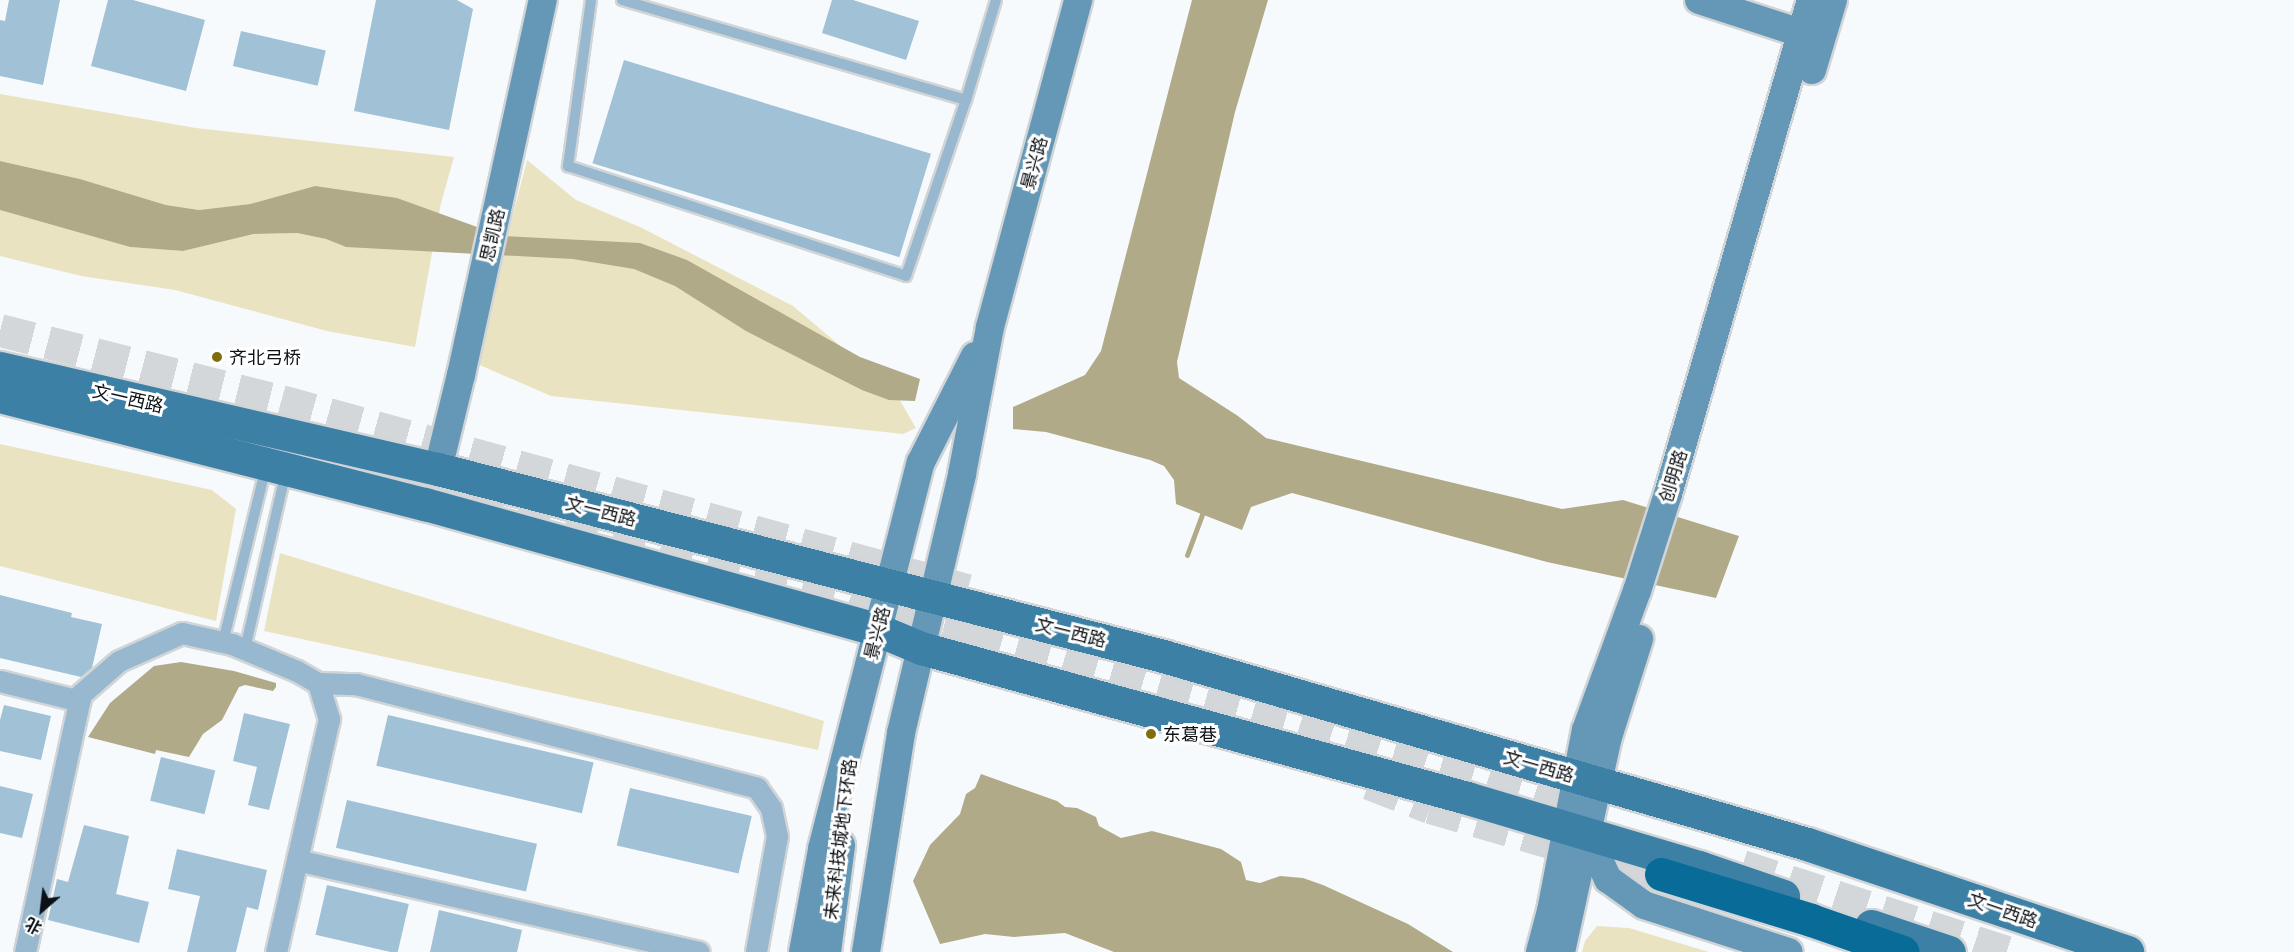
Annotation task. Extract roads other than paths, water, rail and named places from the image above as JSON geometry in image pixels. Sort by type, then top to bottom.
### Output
[{"type":"highway","points":[[1661,873],[1811,920],[1903,952]]},
{"type":"main road","name":"文一西路","points":[[0,368],[438,469],[1163,656],[1807,844],[2127,952]]},
{"type":"main road","name":"文一西路","points":[[0,396],[425,504],[878,630],[921,648],[1699,867],[1949,952]]},
{"type":"street","name":"思凯路","points":[[438,469],[543,0]]},
{"type":"street","name":"景兴路","points":[[866,952],[901,733],[962,474],[990,327],[1078,0]]},
{"type":"street","points":[[1699,0],[1812,37]]},
{"type":"street","name":"创明路","points":[[1811,0],[1812,37]]},
{"type":"street","name":"创明路","points":[[1540,952],[1561,929],[1587,780],[1608,737],[1643,599],[1812,37],[1833,0]]},
{"type":"street","name":"景兴路","points":[[803,952],[822,849],[921,462],[990,327]]},
{"type":"street","points":[[25,952],[81,694],[119,661],[182,633],[245,649],[297,671],[318,683],[356,684],[757,788],[771,808],[777,836],[756,952]]},
{"type":"street","points":[[0,681],[80,701]]},
{"type":"street","points":[[276,952],[329,719],[318,683]]},
{"type":"street","name":"未来科技城地下环路","points":[[826,952],[853,726]]},
{"type":"street","name":"未来科技城地下环路","points":[[849,952],[868,842],[901,733]]},
{"type":"street","points":[[1577,831],[1608,879],[1644,904],[1789,952]]},
{"type":"street","points":[[297,860],[699,952]]},
{"type":"lane","points":[[591,0],[568,166],[906,276],[966,100],[996,0]]},
{"type":"lane","points":[[622,0],[966,100]]},
{"type":"lane","points":[[223,642],[277,466]]},
{"type":"lane","points":[[245,649],[277,466]]},
{"type":"waterway","points":[[1187,555],[1204,509]]},
{"type":"tunnel","points":[[0,330],[281,401],[967,590]]},
{"type":"tunnel","points":[[472,494],[970,632],[1299,727],[1587,817]]},
{"type":"tunnel","points":[[1369,783],[1430,807],[1661,874]]},
{"type":"tunnel","points":[[1742,866],[2007,952]]},
{"type":"place","name":"齐北弓桥","points":[[217,357]]},
{"type":"place","name":"东葛巷","points":[[1151,734]]}]
